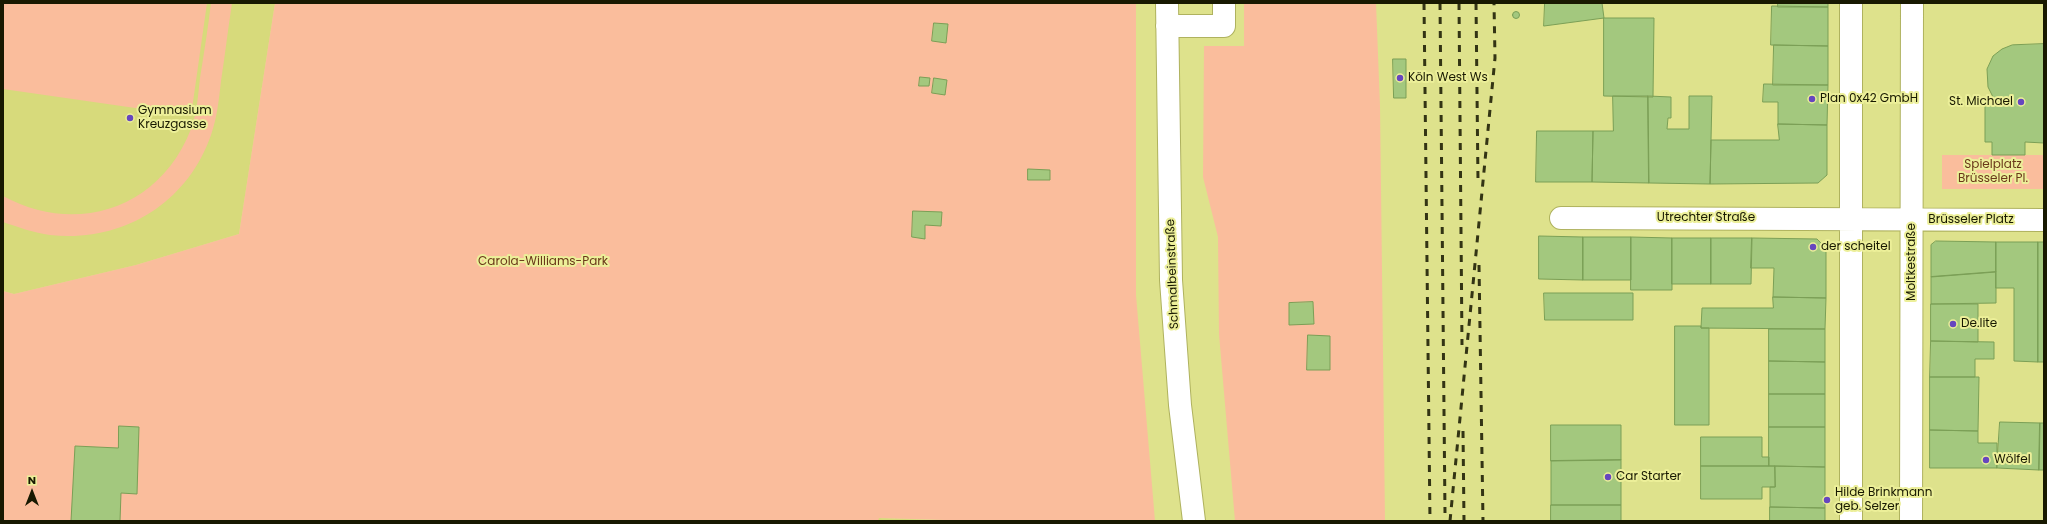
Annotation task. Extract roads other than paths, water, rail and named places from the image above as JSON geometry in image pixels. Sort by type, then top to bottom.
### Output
[{"type":"street","name":"Schmalbeinstraße","points":[[1167,3],[1171,280],[1180,405],[1194,521]]},
{"type":"street","points":[[1167,26],[1224,26],[1224,3]]},
{"type":"street","points":[[1851,3],[1851,521]]},
{"type":"street","name":"Moltkestraße","points":[[1911,521],[1912,3]]},
{"type":"street","name":"Utrechter Straße","points":[[1561,218],[1851,219]]},
{"type":"street","name":"Brüsseler Platz","points":[[1851,219],[2044,220]]},
{"type":"railway","points":[[1424,3],[1430,521]]},
{"type":"railway","points":[[1440,3],[1445,513]]},
{"type":"railway","points":[[1459,3],[1462,345]]},
{"type":"railway","points":[[1476,3],[1478,181]]},
{"type":"railway","points":[[1450,521],[1495,58],[1494,3]]},
{"type":"railway","points":[[1479,265],[1483,521]]},
{"type":"railway","points":[[1463,431],[1464,521]]},
{"type":"place","name":"Köln West Ws","points":[[1400,78]]},
{"type":"place","name":"Plan 0x42 GmbH","points":[[1812,99]]},
{"type":"place","name":"St. Michael","points":[[2021,102]]},
{"type":"place","name":"Gymnasium Kreuzgasse","points":[[130,118]]},
{"type":"place","name":"der scheitel","points":[[1813,247]]},
{"type":"place","name":"De.lite","points":[[1953,324]]},
{"type":"place","name":"Wölfel","points":[[1986,460]]},
{"type":"place","name":"Car Starter","points":[[1608,477]]},
{"type":"place","name":"Hilde Brinkmann geb. Selzer","points":[[1827,500]]},
{"type":"park label","name":"Spielplatz Brüsseler Pl.","points":[[1993,172]]},
{"type":"park label","name":"Carola-Williams-Park","points":[[543,262]]}]
